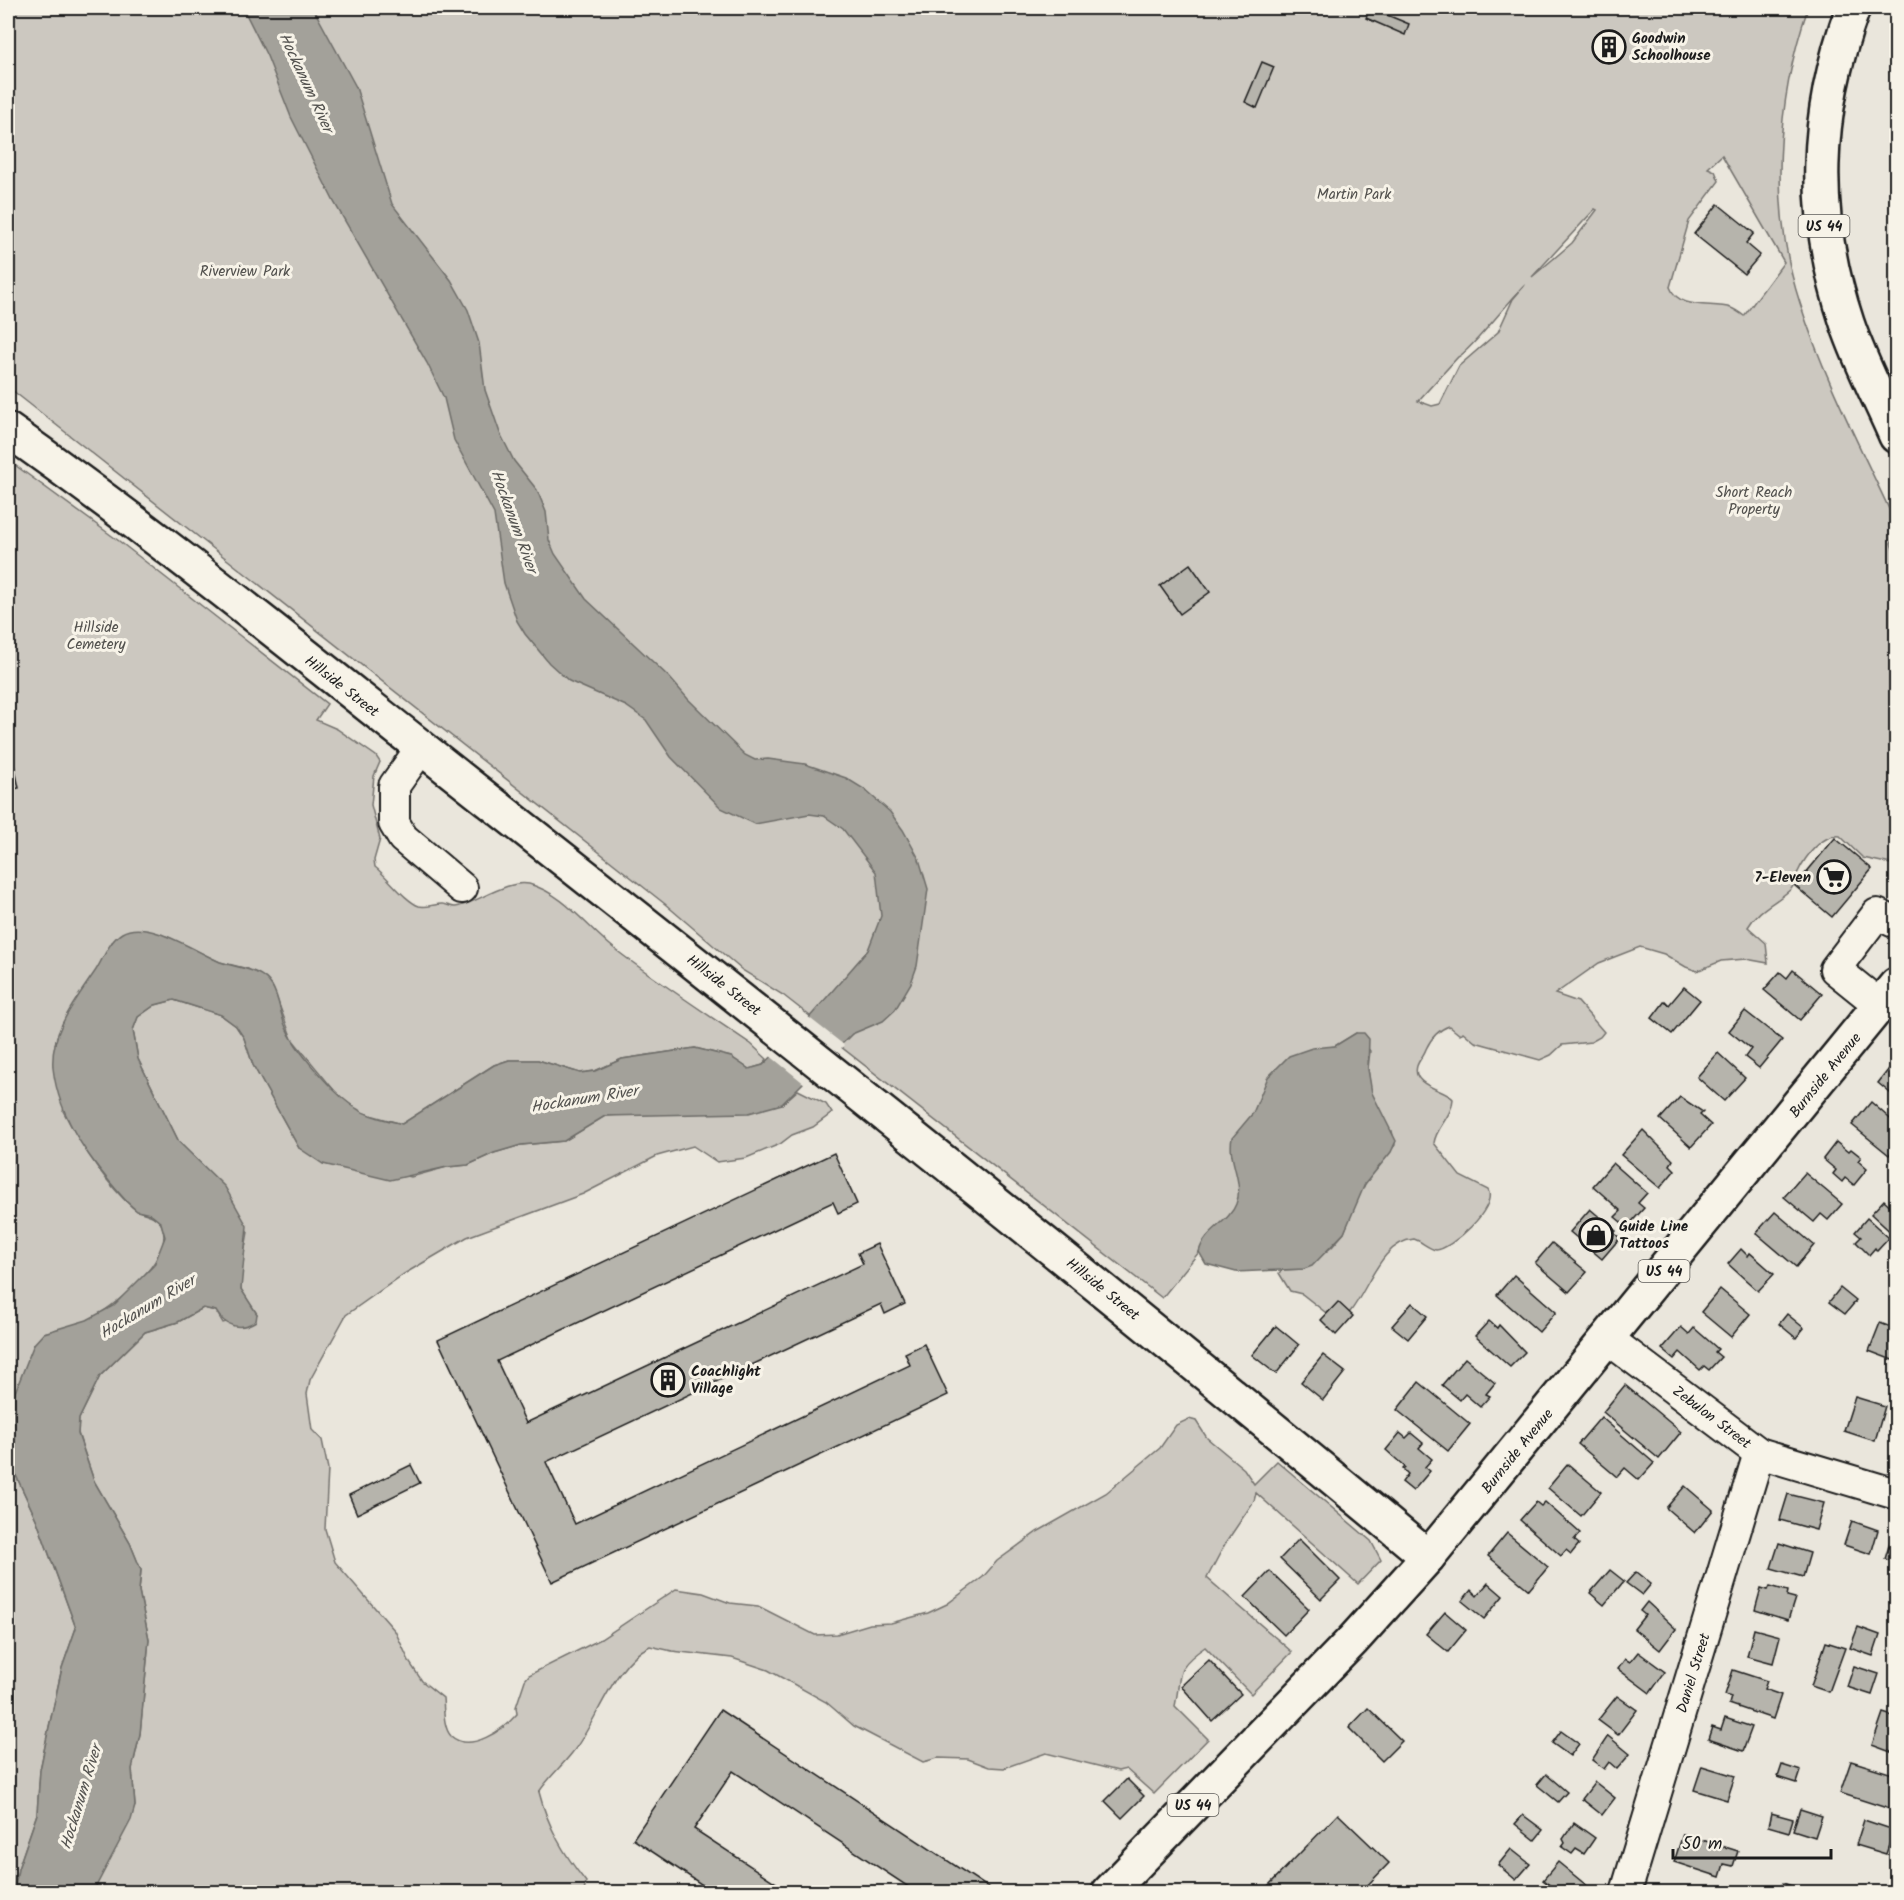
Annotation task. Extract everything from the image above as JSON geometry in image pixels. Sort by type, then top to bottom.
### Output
[{"type":"main road","name":"US 44","points":[[1853,8],[1831,78],[1824,116],[1821,189],[1825,235],[1848,326],[1896,436]]},
{"type":"main road","name":"Hillside Street","points":[[8,430],[198,573],[777,1026],[1129,1309],[1428,1557]]},
{"type":"main road","name":"Burnside Avenue","points":[[1109,1893],[1353,1640],[1428,1557],[1889,995]]},
{"type":"street","points":[[421,748],[394,786],[394,823],[403,838],[462,888]]},
{"type":"street","points":[[1889,995],[1835,969],[1877,914],[1896,923]]},
{"type":"street","name":"Zebulon Street","points":[[1608,1339],[1759,1453],[1896,1494]]},
{"type":"street","name":"Daniel Street","points":[[1626,1893],[1759,1453]]},
{"type":"green space","points":[[8,8],[1808,8],[1797,44],[1783,117],[1780,193],[1790,267],[1800,303],[1832,387],[1896,524],[1896,539],[1891,543],[1896,557],[1896,865],[1863,858],[1840,836],[1833,836],[1821,843],[1805,860],[1791,889],[1762,910],[1748,927],[1766,943],[1768,963],[1746,959],[1721,961],[1697,971],[1664,954],[1640,947],[1599,963],[1555,994],[1578,1002],[1604,1032],[1591,1042],[1562,1045],[1551,1055],[1540,1060],[1475,1042],[1463,1032],[1460,1035],[1449,1026],[1438,1032],[1430,1041],[1417,1066],[1416,1073],[1423,1083],[1453,1099],[1450,1111],[1434,1143],[1460,1176],[1488,1190],[1489,1198],[1480,1217],[1461,1236],[1436,1250],[1414,1239],[1393,1248],[1384,1257],[1350,1312],[1325,1312],[1302,1294],[1290,1291],[1279,1273],[1282,1270],[1304,1269],[1332,1247],[1344,1233],[1356,1200],[1369,1177],[1395,1145],[1392,1131],[1199,1252],[1162,1298],[831,1039],[834,1035],[783,995],[742,970],[665,904],[8,387]],"holes":[[[1722,155],[1784,262],[1744,316],[1723,306],[1688,303],[1674,295],[1670,287],[1689,221],[1719,181],[1715,171],[1708,168]],[[1595,209],[1597,210],[1572,243],[1532,277]],[[1519,292],[1513,299],[1498,332],[1459,366],[1440,404],[1432,406],[1418,401]],[[1356,1033],[1370,1051],[1368,1069],[1370,1085],[1325,1048],[1335,1046]]]},
{"type":"green space","name":"Hillside Cemetery","points":[[8,460],[119,541],[327,704],[316,720],[337,729],[376,756],[380,762],[374,776],[371,805],[380,839],[374,860],[375,867],[408,899],[419,906],[442,904],[455,907],[511,885],[529,884],[542,889],[565,903],[605,941],[632,962],[751,1044],[767,1059],[763,1065],[749,1069],[731,1057],[695,1048],[622,1059],[595,1071],[580,1073],[538,1060],[509,1060],[494,1065],[402,1124],[360,1112],[338,1095],[292,1039],[272,986],[248,969],[220,962],[166,936],[112,942],[105,956],[63,1111],[102,1174],[132,1207],[153,1216],[160,1222],[164,1239],[160,1252],[151,1267],[112,1305],[88,1320],[44,1333],[8,1410]]},
{"type":"green space","points":[[174,1000],[221,1015],[236,1026],[244,1038],[253,1065],[299,1148],[411,1177],[447,1167],[468,1165],[494,1153],[521,1145],[564,1141],[605,1116],[782,1104],[798,1090],[826,1104],[832,1113],[813,1127],[746,1158],[717,1162],[693,1146],[657,1156],[583,1194],[467,1237],[404,1274],[346,1315],[310,1380],[307,1394],[312,1430],[322,1440],[328,1469],[325,1529],[335,1562],[395,1631],[410,1663],[422,1681],[443,1698],[444,1718],[448,1732],[459,1741],[477,1741],[486,1737],[504,1726],[517,1714],[516,1707],[525,1680],[529,1675],[601,1639],[676,1589],[703,1593],[730,1603],[758,1606],[815,1635],[837,1634],[870,1624],[891,1623],[928,1613],[947,1604],[983,1577],[997,1561],[1037,1532],[1106,1493],[1160,1448],[1176,1425],[1189,1419],[1196,1421],[1207,1438],[1244,1469],[1254,1484],[1277,1461],[1371,1541],[1381,1560],[1358,1584],[1256,1493],[1254,1501],[1225,1544],[1207,1578],[1292,1652],[1251,1694],[1205,1647],[1188,1661],[1181,1673],[1175,1706],[1208,1739],[1154,1794],[1126,1769],[1118,1771],[1046,1753],[1004,1768],[989,1767],[968,1759],[938,1758],[923,1762],[854,1726],[826,1702],[768,1670],[732,1658],[650,1646],[637,1654],[616,1679],[581,1740],[539,1792],[557,1839],[586,1882],[584,1892],[93,1892],[135,1806],[132,1769],[140,1734],[149,1639],[139,1591],[141,1570],[130,1543],[94,1481],[78,1433],[79,1419],[100,1376],[145,1332],[178,1322],[203,1308],[216,1311],[223,1323],[257,1314],[241,1290],[240,1276],[248,1232],[179,1142],[138,1059],[133,1030],[138,1017],[155,1005]]},
{"type":"green space","points":[[8,1458],[37,1521],[76,1628],[62,1668],[49,1727],[40,1770],[37,1814],[18,1869],[14,1892],[8,1892]]},
{"type":"water","name":"Hockanum River","points":[[243,8],[313,8],[356,87],[392,204],[451,280],[468,310],[479,343],[485,390],[500,433],[514,461],[537,490],[546,512],[549,540],[555,554],[586,599],[669,677],[745,755],[755,760],[768,759],[805,764],[846,778],[864,789],[890,812],[903,830],[919,859],[928,889],[917,966],[911,983],[895,1010],[883,1021],[852,1034],[782,1104],[749,1113],[605,1116],[564,1141],[521,1145],[494,1153],[468,1165],[447,1167],[390,1180],[323,1164],[299,1148],[253,1065],[244,1038],[236,1026],[221,1015],[174,1000],[155,1005],[138,1017],[133,1030],[138,1059],[179,1142],[225,1187],[247,1226],[241,1289],[257,1314],[256,1321],[250,1324],[233,1326],[224,1321],[216,1311],[203,1308],[178,1322],[145,1332],[100,1376],[79,1419],[78,1434],[94,1481],[130,1543],[141,1570],[139,1591],[149,1639],[140,1734],[132,1769],[135,1806],[131,1820],[93,1892],[14,1892],[18,1869],[37,1814],[40,1770],[49,1727],[62,1668],[76,1628],[37,1521],[8,1458],[8,1410],[34,1344],[44,1333],[87,1320],[113,1306],[154,1265],[165,1237],[161,1223],[150,1214],[137,1211],[127,1202],[90,1157],[62,1106],[53,1068],[56,1041],[66,1016],[117,936],[132,930],[158,933],[220,962],[262,975],[274,990],[283,1020],[297,1047],[328,1084],[364,1113],[402,1124],[494,1065],[509,1060],[538,1060],[580,1073],[595,1071],[622,1059],[695,1048],[731,1057],[749,1069],[763,1065],[794,1035],[868,950],[881,916],[876,872],[843,829],[824,816],[809,814],[755,824],[721,808],[671,757],[646,720],[626,706],[569,681],[549,663],[525,634],[517,621],[504,583],[494,514],[454,440],[444,398],[427,363],[334,202],[291,117],[267,56]]},
{"type":"water","points":[[1356,1033],[1364,1033],[1369,1039],[1368,1069],[1372,1093],[1396,1141],[1391,1152],[1365,1184],[1344,1233],[1312,1266],[1304,1269],[1236,1272],[1206,1264],[1199,1252],[1202,1244],[1233,1211],[1238,1196],[1231,1146],[1232,1138],[1253,1113],[1268,1077],[1289,1056],[1312,1048],[1335,1046]]},
{"type":"pier","points":[[807,1016],[844,1045],[806,1085],[769,1055]]},
{"type":"building","points":[[1370,8],[1409,24],[1405,35],[1366,18]]},
{"type":"building","name":"Goodwin Schoolhouse","points":[[1605,38],[1619,45],[1612,57],[1599,50]]},
{"type":"building","points":[[1262,62],[1274,67],[1257,108],[1245,102]]},
{"type":"building","points":[[1718,204],[1754,233],[1746,243],[1760,255],[1744,274],[1694,234]]},
{"type":"building","points":[[1190,564],[1210,592],[1180,614],[1160,586]]},
{"type":"building","points":[[8,749],[11,750],[19,788],[9,790]]},
{"type":"building","name":"7-Eleven","points":[[1835,838],[1872,869],[1832,917],[1795,886]]},
{"type":"building","points":[[1793,970],[1822,994],[1800,1020],[1764,990],[1780,972],[1787,978]]},
{"type":"building","points":[[1684,987],[1700,1000],[1672,1034],[1652,1018],[1665,1001],[1669,1005]]},
{"type":"building","points":[[1745,1011],[1782,1040],[1759,1068],[1745,1057],[1751,1049],[1729,1031]]},
{"type":"building","points":[[1718,1053],[1745,1078],[1724,1101],[1697,1077]]},
{"type":"building","points":[[1896,1060],[1896,1098],[1878,1083]]},
{"type":"building","points":[[1680,1097],[1703,1112],[1700,1115],[1711,1125],[1691,1147],[1660,1119]]},
{"type":"building","points":[[1871,1102],[1896,1124],[1896,1147],[1889,1155],[1852,1125]]},
{"type":"building","points":[[1643,1130],[1673,1160],[1670,1165],[1675,1170],[1660,1188],[1621,1155]]},
{"type":"building","points":[[1836,1142],[1848,1152],[1851,1149],[1861,1157],[1858,1161],[1867,1169],[1854,1185],[1845,1178],[1842,1182],[1833,1174],[1836,1170],[1823,1159]]},
{"type":"building","name":"Coachlight Village","points":[[834,1153],[857,1204],[838,1213],[833,1202],[497,1361],[526,1423],[863,1264],[858,1253],[877,1244],[905,1304],[885,1314],[881,1304],[546,1462],[575,1524],[910,1365],[905,1353],[924,1344],[948,1395],[552,1582],[438,1340]]},
{"type":"building","points":[[1613,1163],[1647,1193],[1638,1203],[1644,1208],[1627,1227],[1615,1217],[1621,1211],[1593,1186]]},
{"type":"building","points":[[1805,1173],[1842,1204],[1828,1220],[1821,1214],[1814,1222],[1784,1197]]},
{"type":"building","points":[[1884,1200],[1896,1211],[1896,1237],[1871,1214]]},
{"type":"building","name":"Guide Line Tattoos","points":[[1590,1209],[1616,1231],[1614,1233],[1620,1238],[1602,1259],[1570,1232]]},
{"type":"building","points":[[1775,1212],[1814,1245],[1796,1267],[1756,1233]]},
{"type":"building","points":[[1867,1218],[1889,1238],[1877,1251],[1875,1248],[1869,1255],[1856,1242],[1861,1237],[1855,1232]]},
{"type":"building","points":[[1552,1243],[1587,1272],[1569,1292],[1535,1263]]},
{"type":"building","points":[[1741,1249],[1748,1256],[1750,1253],[1774,1274],[1758,1291],[1728,1264]]},
{"type":"building","points":[[1514,1275],[1556,1312],[1539,1332],[1497,1295]]},
{"type":"building","points":[[1840,1288],[1856,1301],[1845,1314],[1829,1302]]},
{"type":"building","points":[[1720,1289],[1750,1314],[1731,1337],[1701,1312]]},
{"type":"building","points":[[1338,1302],[1353,1316],[1336,1335],[1321,1320]]},
{"type":"building","points":[[1412,1303],[1427,1316],[1408,1339],[1392,1326]]},
{"type":"building","points":[[1787,1314],[1804,1328],[1796,1338],[1779,1324]]},
{"type":"building","points":[[1489,1321],[1497,1328],[1499,1325],[1525,1352],[1510,1367],[1475,1336]]},
{"type":"building","points":[[1880,1323],[1896,1329],[1895,1361],[1869,1351]]},
{"type":"building","points":[[1276,1326],[1299,1345],[1276,1374],[1252,1355]]},
{"type":"building","points":[[1681,1327],[1689,1334],[1694,1328],[1718,1349],[1715,1352],[1721,1357],[1709,1370],[1704,1366],[1700,1370],[1680,1352],[1674,1359],[1662,1349]]},
{"type":"building","points":[[1323,1355],[1345,1372],[1323,1400],[1301,1382]]},
{"type":"building","points":[[1465,1358],[1495,1383],[1486,1394],[1490,1396],[1480,1407],[1465,1394],[1460,1400],[1442,1385]]},
{"type":"building","points":[[1419,1382],[1470,1424],[1448,1451],[1397,1410]]},
{"type":"building","points":[[1625,1385],[1681,1432],[1659,1459],[1603,1412]]},
{"type":"building","points":[[1855,1397],[1885,1406],[1875,1441],[1844,1431]]},
{"type":"building","points":[[1601,1417],[1654,1463],[1639,1480],[1625,1468],[1617,1477],[1578,1444]]},
{"type":"building","points":[[1400,1433],[1406,1438],[1411,1433],[1423,1443],[1419,1448],[1432,1459],[1425,1467],[1430,1471],[1413,1491],[1402,1482],[1408,1474],[1403,1469],[1405,1467],[1386,1450]]},
{"type":"building","points":[[1568,1464],[1601,1492],[1581,1516],[1548,1488]]},
{"type":"building","points":[[411,1465],[420,1483],[357,1514],[349,1495]]},
{"type":"building","points":[[1685,1486],[1713,1510],[1695,1533],[1666,1508]]},
{"type":"building","points":[[1788,1494],[1824,1503],[1816,1530],[1780,1520]]},
{"type":"building","points":[[1536,1502],[1541,1506],[1545,1502],[1580,1533],[1574,1540],[1579,1544],[1571,1554],[1566,1550],[1561,1556],[1520,1520]]},
{"type":"building","points":[[1852,1521],[1878,1530],[1871,1554],[1844,1545]]},
{"type":"building","points":[[1896,1522],[1896,1562],[1885,1559]]},
{"type":"building","points":[[1507,1533],[1548,1567],[1529,1590],[1488,1556]]},
{"type":"building","points":[[1299,1539],[1340,1580],[1321,1599],[1280,1559]]},
{"type":"building","points":[[1779,1543],[1810,1553],[1803,1577],[1771,1568]]},
{"type":"building","points":[[1610,1570],[1624,1581],[1604,1605],[1590,1593]]},
{"type":"building","points":[[1270,1571],[1309,1609],[1284,1635],[1245,1597]]},
{"type":"building","points":[[1636,1572],[1651,1584],[1642,1595],[1626,1583]]},
{"type":"building","points":[[1488,1583],[1503,1596],[1484,1619],[1462,1601],[1471,1590],[1477,1596]]},
{"type":"building","points":[[1770,1586],[1788,1591],[1787,1596],[1795,1598],[1788,1620],[1755,1610],[1761,1588],[1768,1590]]},
{"type":"building","points":[[1647,1602],[1676,1629],[1660,1650],[1634,1629],[1645,1615],[1640,1611]]},
{"type":"building","points":[[1445,1612],[1466,1630],[1448,1652],[1426,1634]]},
{"type":"building","points":[[1858,1627],[1880,1635],[1873,1656],[1850,1648]]},
{"type":"building","points":[[1754,1629],[1780,1636],[1773,1663],[1747,1656]]},
{"type":"building","points":[[1826,1642],[1845,1648],[1829,1692],[1811,1686]]},
{"type":"building","points":[[1638,1652],[1665,1672],[1650,1693],[1618,1669],[1625,1659],[1630,1662]]},
{"type":"building","points":[[1209,1660],[1241,1694],[1212,1721],[1181,1686]]},
{"type":"building","points":[[1854,1666],[1879,1674],[1872,1695],[1847,1687]]},
{"type":"building","points":[[1733,1670],[1767,1681],[1764,1689],[1781,1695],[1773,1719],[1729,1704],[1731,1697],[1725,1695]]},
{"type":"building","points":[[1617,1696],[1637,1710],[1618,1735],[1598,1720]]},
{"type":"building","points":[[1368,1708],[1402,1741],[1382,1761],[1349,1728]]},
{"type":"building","points":[[720,1710],[995,1892],[916,1892],[733,1771],[694,1829],[790,1892],[713,1892],[633,1839]]},
{"type":"building","points":[[1883,1713],[1896,1717],[1896,1754],[1872,1745]]},
{"type":"building","points":[[1725,1718],[1752,1727],[1743,1751],[1708,1739],[1712,1727],[1721,1730]]},
{"type":"building","points":[[1561,1731],[1579,1744],[1570,1756],[1552,1743]]},
{"type":"building","points":[[1608,1736],[1630,1754],[1617,1769],[1609,1762],[1604,1769],[1592,1760]]},
{"type":"building","points":[[1851,1761],[1896,1775],[1896,1811],[1840,1793]]},
{"type":"building","points":[[1782,1765],[1801,1771],[1797,1783],[1778,1777]]},
{"type":"building","points":[[1702,1766],[1735,1776],[1727,1800],[1694,1790]]},
{"type":"building","points":[[1546,1774],[1567,1792],[1558,1802],[1537,1785]]},
{"type":"building","points":[[1127,1779],[1144,1796],[1122,1818],[1105,1801]]},
{"type":"building","points":[[1595,1782],[1615,1798],[1602,1815],[1582,1799]]},
{"type":"building","points":[[1800,1809],[1822,1816],[1815,1837],[1793,1830]]},
{"type":"building","points":[[1771,1813],[1793,1819],[1789,1832],[1768,1826]]},
{"type":"building","points":[[1338,1814],[1389,1863],[1361,1892],[1272,1892],[1267,1887]]},
{"type":"building","points":[[1523,1815],[1543,1830],[1535,1840],[1515,1824]]},
{"type":"building","points":[[1864,1820],[1894,1830],[1886,1854],[1856,1845]]},
{"type":"building","points":[[1574,1823],[1595,1838],[1584,1854],[1576,1849],[1572,1854],[1562,1847],[1565,1843],[1563,1839]]},
{"type":"building","points":[[1683,1834],[1738,1851],[1733,1866],[1724,1864],[1720,1877],[1674,1862]]},
{"type":"building","points":[[1511,1849],[1530,1864],[1516,1880],[1498,1865]]},
{"type":"building","points":[[1558,1862],[1586,1885],[1585,1890],[1588,1892],[1559,1892],[1543,1880]]},
{"type":"building","points":[[1783,1883],[1809,1892],[1779,1892]]},
{"type":"place","name":"Goodwin Schoolhouse","points":[[1609,47]]},
{"type":"place","name":"7-Eleven","points":[[1834,877]]},
{"type":"place","name":"Guide Line Tattoos","points":[[1596,1235]]},
{"type":"place","name":"Coachlight Village","points":[[668,1380]]},
{"type":"park label","name":"Martin Park","points":[[1354,194]]},
{"type":"park label","name":"Riverview Park","points":[[245,271]]},
{"type":"park label","name":"Short Reach Property","points":[[1754,500]]}]
